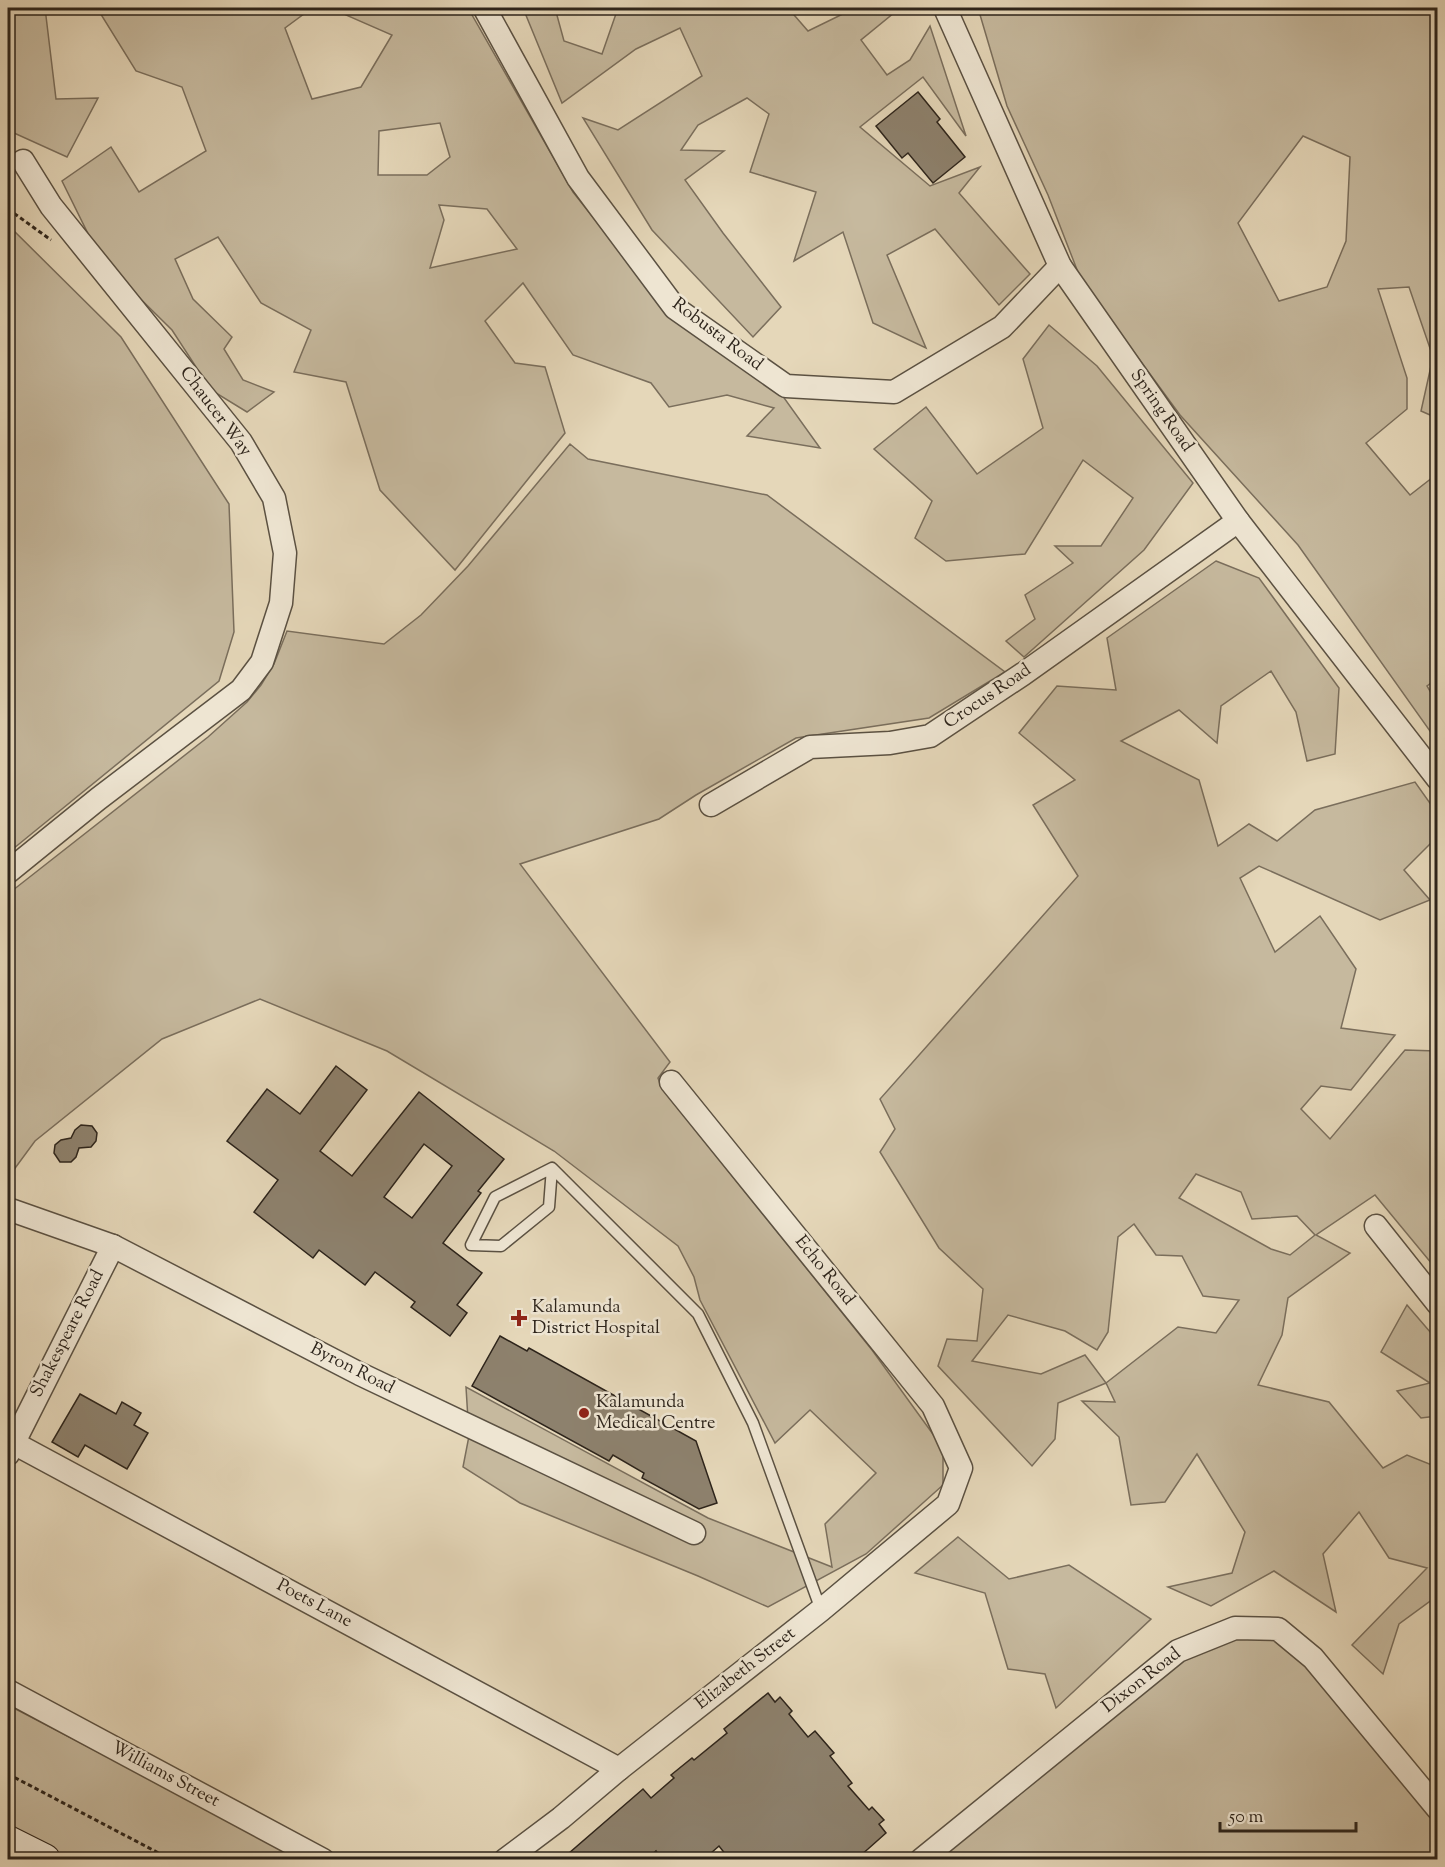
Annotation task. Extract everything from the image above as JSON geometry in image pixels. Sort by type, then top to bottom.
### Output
[{"type":"street","name":"Spring Road","points":[[945,8],[1060,266],[1238,521],[1437,780]]},
{"type":"street","name":"Robusta Road","points":[[485,9],[578,178],[675,308],[786,386],[894,392],[1002,327],[1060,266]]},
{"type":"street","name":"Chaucer Way","points":[[8,872],[98,799],[241,690],[262,662],[281,603],[285,553],[274,498],[241,442],[51,206],[23,161]]},
{"type":"street","name":"Crocus Road","points":[[711,805],[810,747],[890,743],[930,736],[1023,675],[1238,521]]},
{"type":"street","name":"Echo Road","points":[[671,1082],[933,1406],[961,1468]]},
{"type":"street","name":"Byron Road","points":[[8,1209],[113,1246],[360,1374],[694,1533]]},
{"type":"street","points":[[1376,1226],[1437,1304]]},
{"type":"street","name":"Shakespeare Road","points":[[10,1446],[113,1246]]},
{"type":"street","name":"Poets Lane","points":[[10,1446],[619,1769]]},
{"type":"street","name":"Elizabeth Street","points":[[509,1858],[821,1610],[948,1504],[961,1468]]},
{"type":"street","name":"Dixon Road","points":[[921,1860],[1178,1650],[1234,1628],[1278,1629],[1313,1658],[1437,1809]]},
{"type":"street","name":"Williams Street","points":[[8,1691],[323,1860]]},
{"type":"street","points":[[8,1842],[44,1860]]},
{"type":"lane","points":[[552,1168],[549,1207],[501,1246],[471,1245],[495,1197],[552,1168]]},
{"type":"lane","points":[[552,1168],[698,1314],[753,1423],[821,1610]]},
{"type":"path","points":[[8,1774],[172,1860]]},
{"type":"shaded area","points":[[13,8],[45,8],[56,99],[98,98],[67,157],[14,133]]},
{"type":"shaded area","points":[[97,8],[312,8],[285,28],[312,99],[361,87],[392,35],[339,12],[341,8],[468,8],[573,192],[663,305],[777,388],[820,448],[747,436],[774,408],[727,395],[669,407],[651,383],[573,355],[523,283],[485,321],[515,363],[545,367],[565,433],[455,570],[380,490],[346,382],[294,372],[311,330],[261,303],[218,237],[175,259],[193,299],[232,337],[224,349],[243,380],[274,392],[247,412],[211,390],[172,330],[101,260],[62,181],[111,147],[139,192],[206,151],[182,87],[136,71]],"holes":[[[440,123],[450,157],[427,175],[378,175],[379,131]],[[439,205],[487,209],[517,249],[430,268],[444,220]]]},
{"type":"shaded area","points":[[523,8],[555,8],[564,41],[602,54],[618,8],[788,8],[808,31],[855,8],[900,8],[861,40],[887,75],[910,60],[930,26],[966,136],[923,77],[860,127],[930,186],[980,167],[959,193],[1030,274],[999,305],[935,229],[887,255],[926,348],[873,323],[843,232],[794,261],[816,192],[750,172],[769,114],[747,98],[698,125],[681,150],[724,151],[685,180],[781,307],[753,337],[652,230],[583,118],[618,130],[702,76],[680,28],[636,49],[562,103]]},
{"type":"shaded area","points":[[978,8],[1437,8],[1437,418],[1421,411],[1433,357],[1409,287],[1378,289],[1407,378],[1407,409],[1366,443],[1410,495],[1437,474],[1438,678],[1427,686],[1437,703],[1437,741],[1298,545],[1180,415],[1081,280],[1048,195],[1007,106]],"holes":[[[1303,136],[1350,157],[1346,241],[1327,287],[1279,301],[1238,223]]]},
{"type":"shaded area","points":[[8,225],[121,337],[229,504],[234,632],[219,681],[8,853]]},
{"type":"shaded area","points":[[1049,325],[1097,366],[1193,483],[1144,550],[1024,657],[1006,641],[1035,619],[1025,595],[1073,563],[1055,546],[1101,546],[1133,498],[1083,460],[1025,554],[946,561],[915,538],[932,501],[874,449],[926,407],[977,474],[1043,428],[1023,359]]},
{"type":"shaded area","points":[[570,444],[588,459],[767,495],[1005,672],[929,718],[796,738],[696,795],[659,819],[520,864],[670,1062],[658,1078],[662,1088],[872,1350],[943,1448],[943,1485],[866,1554],[768,1607],[520,1503],[463,1467],[469,1436],[466,1387],[708,1518],[832,1567],[825,1524],[876,1473],[810,1410],[775,1443],[700,1300],[694,1277],[678,1246],[554,1151],[387,1051],[260,999],[162,1039],[35,1141],[10,1175],[8,1174],[8,894],[208,737],[247,702],[274,664],[287,631],[384,644],[421,615],[468,566]]},
{"type":"shaded area","points":[[1216,561],[1259,578],[1339,688],[1335,754],[1307,761],[1296,712],[1271,671],[1221,706],[1217,743],[1179,710],[1121,741],[1199,780],[1218,846],[1249,824],[1277,841],[1315,810],[1415,782],[1437,813],[1437,837],[1404,870],[1430,900],[1380,920],[1259,866],[1240,878],[1275,952],[1320,916],[1356,969],[1341,1028],[1395,1035],[1351,1090],[1321,1086],[1301,1109],[1330,1139],[1405,1050],[1437,1051],[1438,1147],[1433,1151],[1438,1179],[1437,1270],[1375,1195],[1316,1235],[1350,1253],[1288,1298],[1282,1335],[1258,1385],[1329,1402],[1383,1468],[1407,1455],[1437,1467],[1437,1596],[1399,1624],[1383,1674],[1352,1645],[1427,1568],[1389,1558],[1359,1512],[1323,1554],[1336,1612],[1274,1571],[1211,1606],[1168,1587],[1232,1573],[1245,1532],[1197,1454],[1165,1502],[1131,1505],[1119,1437],[1082,1401],[1115,1402],[1106,1383],[1058,1403],[1055,1439],[1032,1466],[938,1366],[947,1339],[977,1341],[983,1289],[939,1248],[880,1152],[895,1129],[880,1099],[1078,876],[1033,805],[1075,780],[1019,733],[1057,686],[1116,690],[1107,638]],"holes":[[[1196,1174],[1241,1192],[1252,1219],[1297,1216],[1315,1235],[1290,1255],[1271,1249],[1179,1198]],[[1134,1224],[1156,1255],[1182,1256],[1203,1296],[1239,1300],[1216,1333],[1178,1327],[1106,1383],[1085,1355],[1041,1374],[972,1361],[1008,1315],[1065,1331],[1097,1350],[1108,1332],[1118,1237]]]},
{"type":"shaded area","points":[[1407,1305],[1437,1340],[1437,1416],[1421,1418],[1397,1391],[1430,1383],[1381,1352]]},
{"type":"shaded area","points":[[958,1537],[1009,1579],[1069,1565],[1151,1619],[1056,1708],[1045,1674],[1008,1669],[985,1593],[915,1573]]},
{"type":"shaded area","points":[[1278,1629],[1437,1814],[1437,1859],[921,1860],[1178,1651]]},
{"type":"shaded area","points":[[8,1705],[303,1859],[68,1859],[8,1830]]},
{"type":"building","points":[[918,92],[940,119],[937,122],[965,157],[933,183],[908,153],[902,158],[876,126]]},
{"type":"building","points":[[336,1066],[367,1090],[320,1151],[352,1176],[419,1092],[504,1159],[478,1191],[481,1193],[443,1243],[482,1273],[457,1305],[467,1313],[450,1336],[411,1307],[415,1302],[375,1272],[365,1285],[319,1250],[313,1258],[254,1212],[278,1180],[227,1141],[267,1089],[300,1114]],"holes":[[[424,1144],[452,1166],[412,1218],[384,1197]]]},
{"type":"building","points":[[81,1125],[92,1126],[97,1133],[96,1141],[91,1147],[79,1148],[76,1157],[71,1162],[60,1162],[54,1153],[55,1145],[61,1140],[71,1138]]},
{"type":"building","name":"Kalamunda Medical Centre","points":[[500,1336],[527,1351],[529,1348],[696,1441],[717,1503],[699,1509],[642,1478],[644,1473],[613,1455],[609,1461],[472,1386]]},
{"type":"building","points":[[80,1394],[116,1414],[122,1402],[141,1413],[134,1425],[148,1433],[127,1469],[85,1445],[78,1457],[52,1442]]},
{"type":"building","points":[[768,1693],[775,1702],[780,1697],[792,1711],[789,1714],[808,1737],[815,1731],[834,1753],[830,1756],[852,1783],[848,1786],[869,1810],[872,1807],[884,1820],[879,1824],[886,1833],[855,1860],[730,1860],[719,1846],[703,1860],[662,1860],[656,1851],[646,1860],[561,1860],[643,1789],[651,1798],[674,1778],[671,1775],[692,1758],[694,1760],[727,1733],[724,1729]]},
{"type":"place","name":"Kalamunda District Hospital","points":[[519,1318]]},
{"type":"place","name":"Kalamunda Medical Centre","points":[[584,1413]]}]
